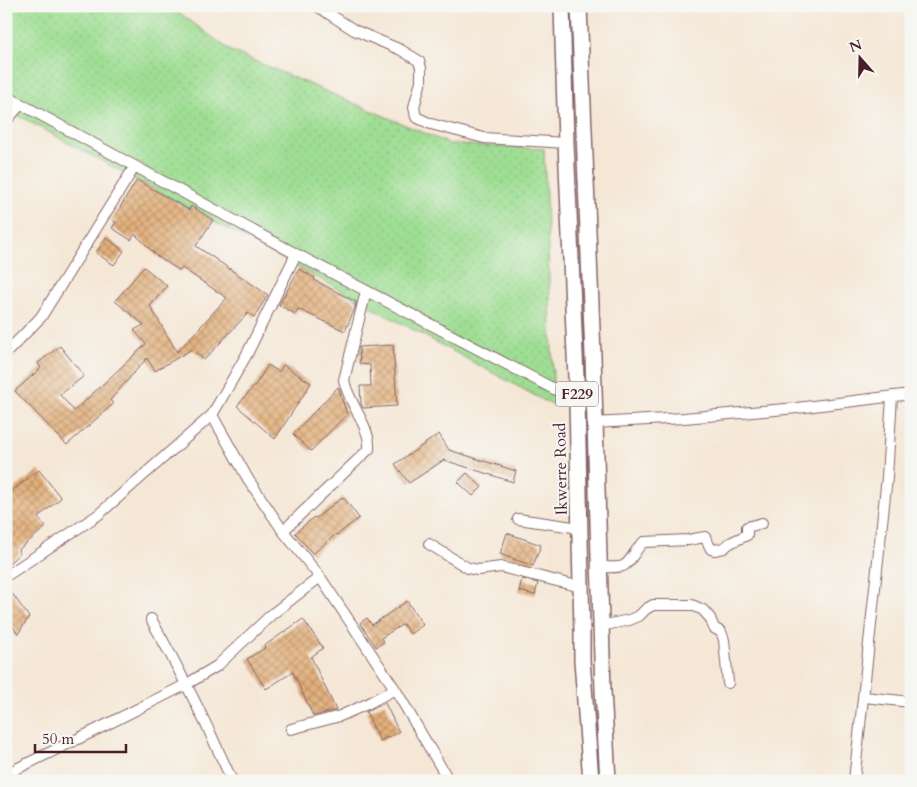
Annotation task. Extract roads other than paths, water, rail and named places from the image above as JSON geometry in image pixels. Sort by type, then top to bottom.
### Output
[{"type":"main road","name":"Ikwerre Road","points":[[562,6],[566,143],[578,401],[582,660],[591,781]]},
{"type":"main road","name":"F229","points":[[579,6],[608,781]]},
{"type":"street","points":[[317,6],[354,30],[402,50],[419,61],[421,81],[414,107],[416,117],[432,124],[484,138],[566,143]]},
{"type":"street","points":[[6,96],[296,254],[578,401]]},
{"type":"street","points":[[6,121],[21,104]]},
{"type":"street","points":[[6,352],[42,317],[135,166]]},
{"type":"street","points":[[6,576],[98,515],[212,415],[247,354],[296,254]]},
{"type":"street","points":[[283,531],[369,449],[370,442],[367,433],[346,389],[344,380],[366,290]]},
{"type":"street","points":[[594,423],[684,418],[797,408],[911,394]]},
{"type":"street","points":[[854,781],[887,477],[892,396]]},
{"type":"street","points":[[212,415],[248,479],[283,531],[320,577],[395,689],[449,781]]},
{"type":"street","points":[[518,519],[580,528]]},
{"type":"street","points":[[599,567],[622,567],[644,542],[688,540],[704,537],[711,549],[724,548],[747,535],[746,529],[748,527],[762,523]]},
{"type":"street","points":[[428,544],[468,568],[478,570],[501,568],[581,587]]},
{"type":"street","points":[[6,774],[187,684],[217,666],[271,615],[320,577]]},
{"type":"street","points":[[601,626],[630,620],[639,616],[652,605],[692,605],[703,610],[710,618],[714,628],[721,632],[724,640],[728,683]]},
{"type":"street","points":[[151,619],[187,684],[232,781]]},
{"type":"street","points":[[291,729],[340,716],[395,689]]},
{"type":"street","points":[[864,697],[911,702]]}]
